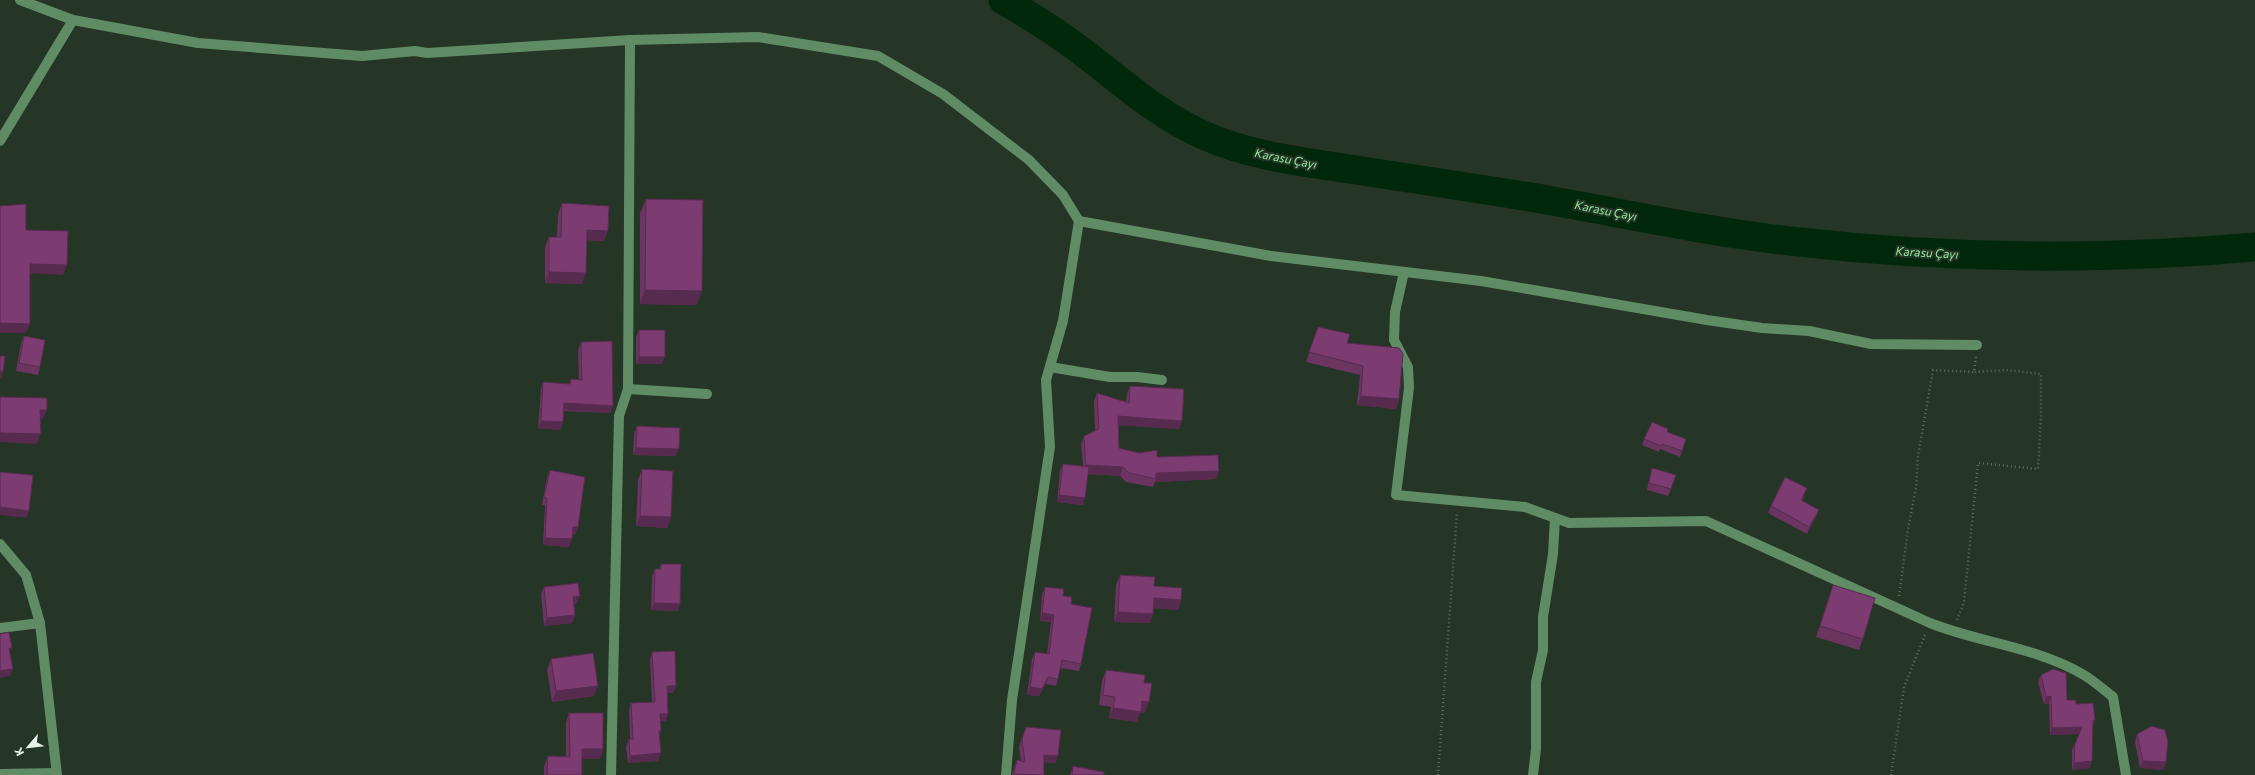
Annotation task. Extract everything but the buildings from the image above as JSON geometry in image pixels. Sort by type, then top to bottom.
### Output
[{"type":"street","points":[[20,0],[73,20],[198,43],[362,56],[415,51],[426,53],[630,40],[758,37],[878,56],[943,94],[1028,160],[1063,195],[1079,221],[1062,321],[1046,380],[1050,447],[1012,700],[1006,775]]},
{"type":"street","points":[[0,141],[73,20]]},
{"type":"street","points":[[610,775],[619,416],[628,389],[630,40]]},
{"type":"street","points":[[1079,221],[1271,256],[1481,281],[1722,323],[1762,328],[1809,331],[1871,344],[1977,345]]},
{"type":"street","points":[[1404,272],[1395,312],[1394,340],[1408,367],[1409,388],[1396,495],[1525,507],[1569,523],[1706,520],[1930,623],[1953,632],[2051,660],[2084,675],[2113,697],[2126,775]]},
{"type":"street","points":[[1382,347],[1394,340]]},
{"type":"street","points":[[1050,367],[1110,377],[1137,377],[1162,380]]},
{"type":"street","points":[[628,389],[707,394]]},
{"type":"street","points":[[1532,775],[1536,742],[1536,682],[1543,650],[1543,617],[1554,554],[1555,518]]},
{"type":"street","points":[[0,544],[26,575],[40,622],[56,774],[0,774]]},
{"type":"street","points":[[0,628],[40,622]]},
{"type":"path","points":[[1974,372],[1977,345]]},
{"type":"path","points":[[1898,609],[1908,529],[1916,488],[1919,449],[1932,370],[1974,372],[2006,370],[2041,374],[2040,446],[2038,469],[1978,463],[1964,602],[1953,632]]},
{"type":"path","points":[[1438,775],[1457,501]]},
{"type":"path","points":[[1891,775],[1904,688],[1930,623]]},
{"type":"waterway","name":"Karasu Çayı","points":[[1003,0],[1061,36],[1154,107],[1186,127],[1237,148],[1272,156],[1308,163],[1535,198],[1717,231],[1848,247],[1906,252],[2022,256],[2081,256],[2197,252],[2255,247]]}]
